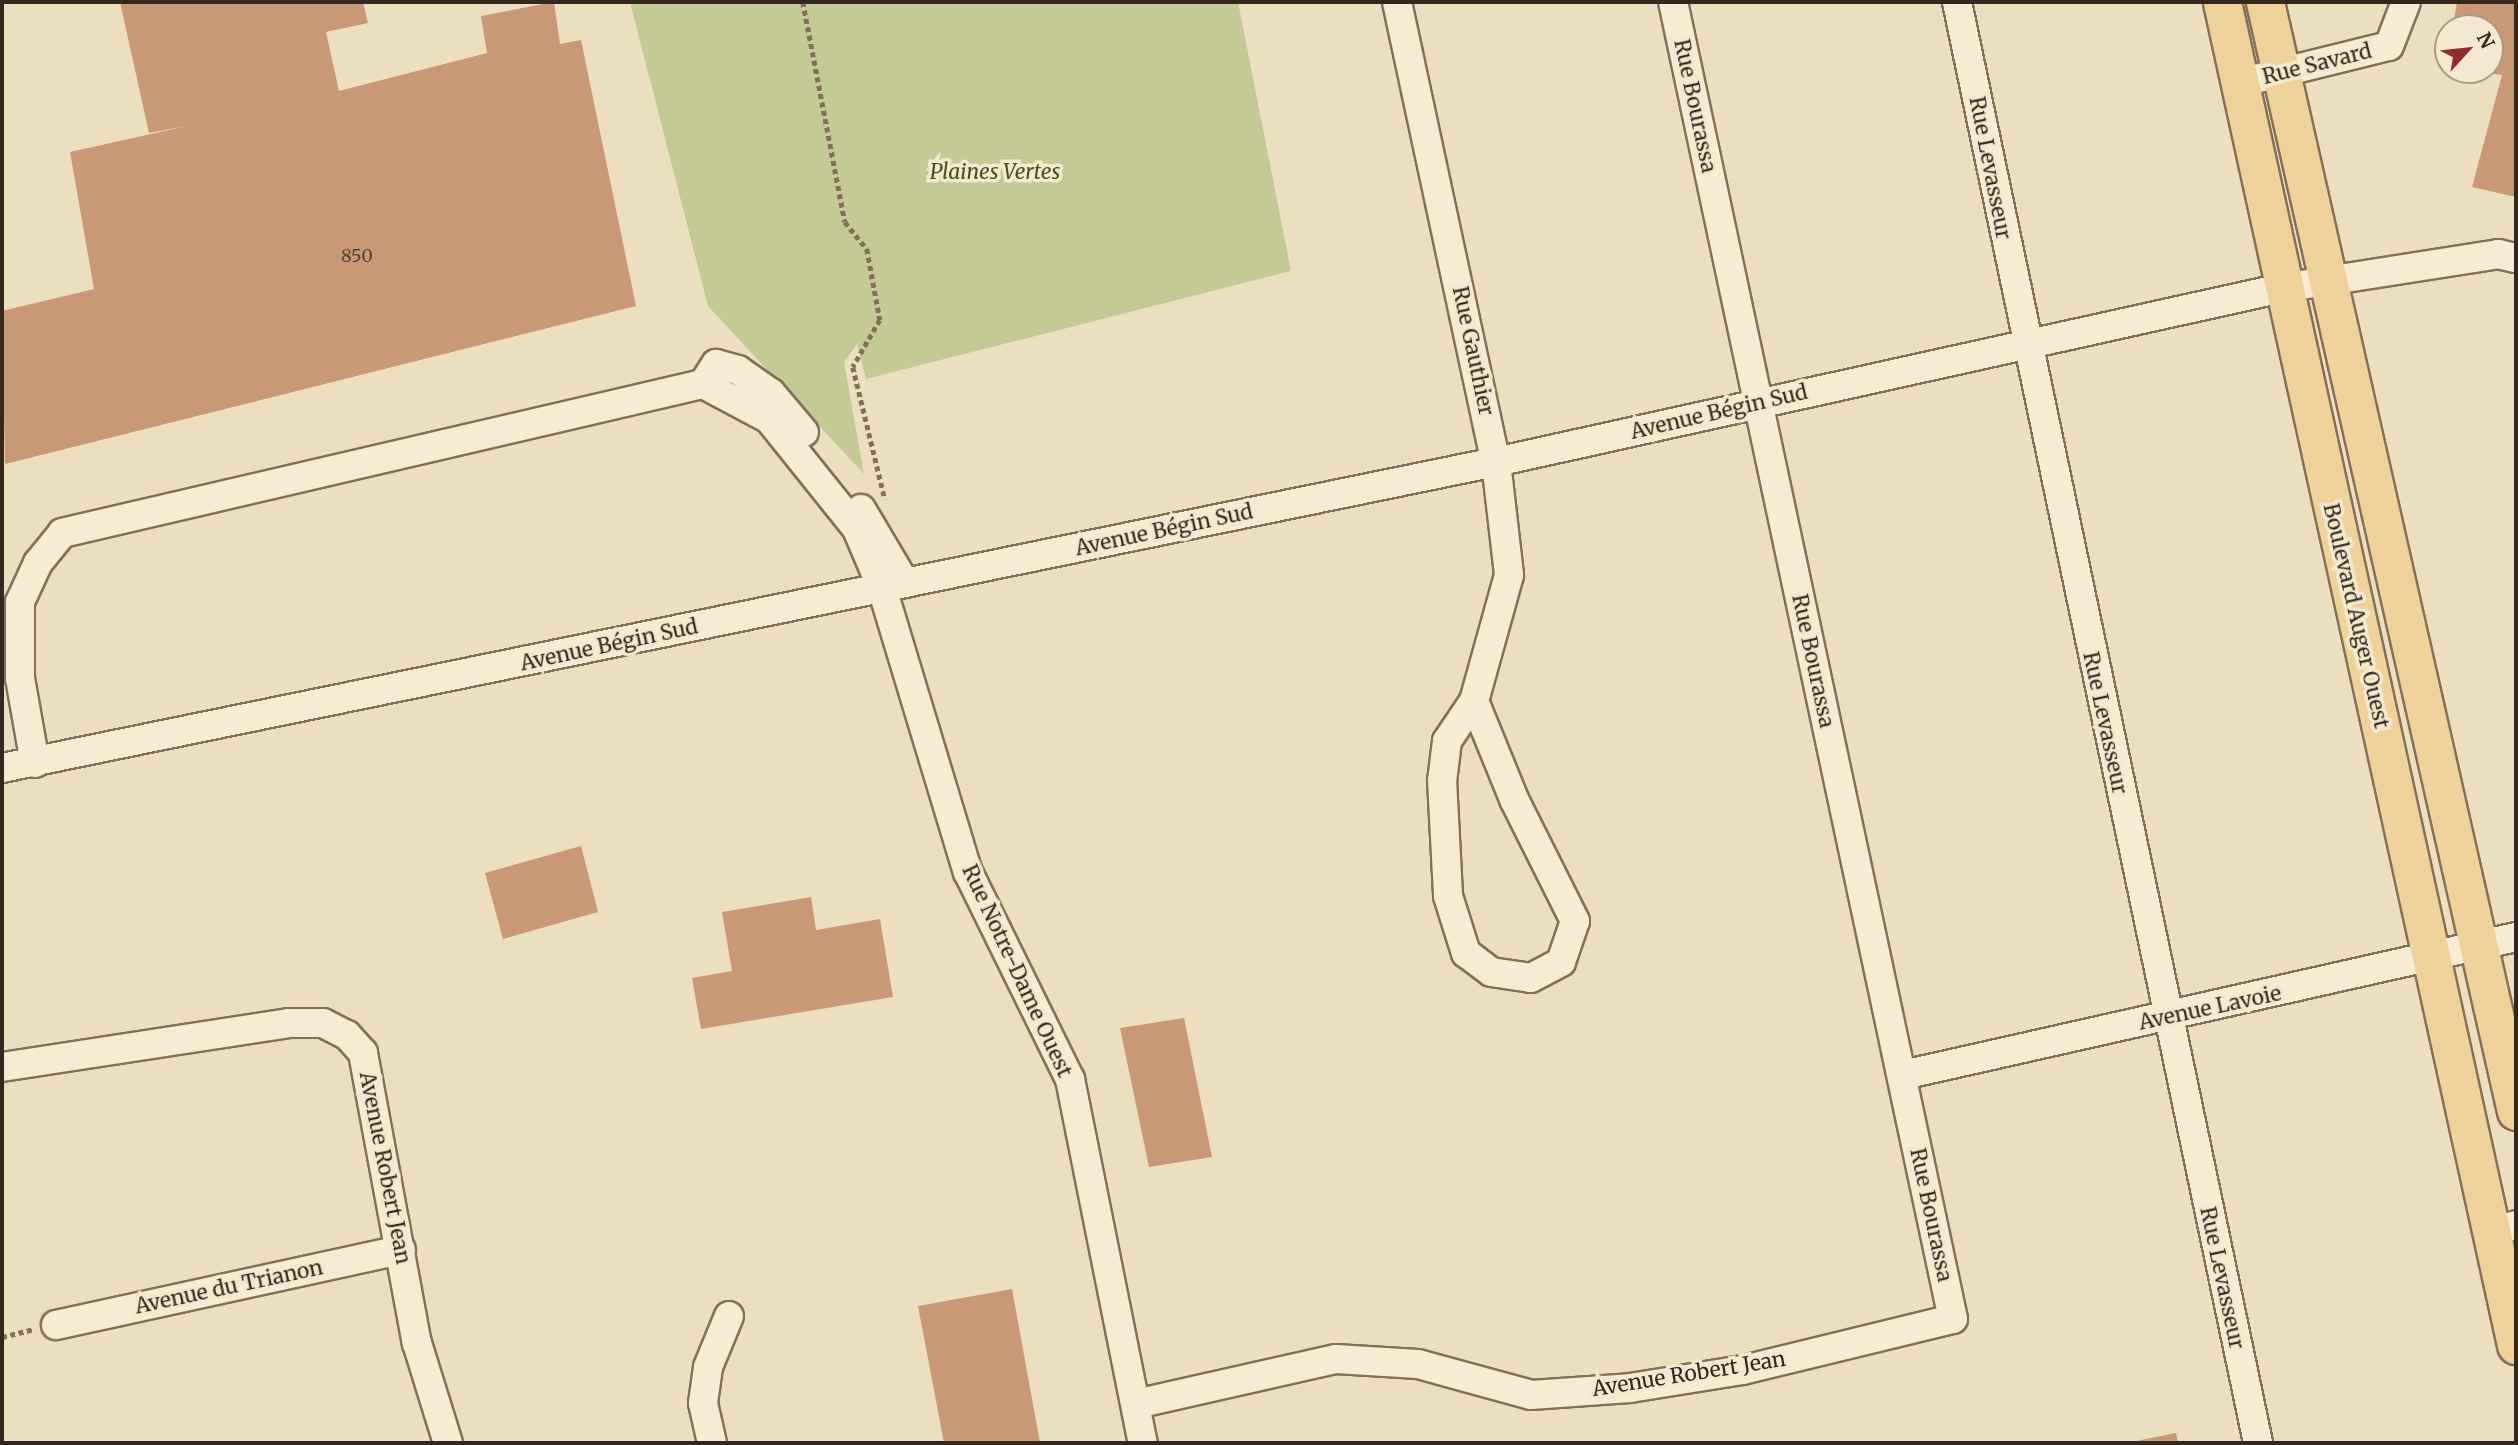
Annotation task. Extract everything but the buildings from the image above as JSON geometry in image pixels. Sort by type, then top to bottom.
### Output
[{"type":"main road","name":"Boulevard Auger Ouest","points":[[2222,2],[2282,288],[2434,959],[2506,1227],[2516,1345]]},
{"type":"main road","points":[[2265,2],[2324,280],[2516,1111]]},
{"type":"street","name":"Rue Gauthier","points":[[1397,2],[1496,462],[1509,575],[1474,701],[1447,741],[1442,780],[1448,896],[1466,953],[1491,972],[1531,978],[1562,962],[1575,920],[1514,799],[1474,701]]},
{"type":"street","name":"Rue Bourassa","points":[[1673,2],[1953,1319]]},
{"type":"street","name":"Rue Levasseur","points":[[1957,2],[2166,1018],[2258,1443]]},
{"type":"street","name":"Rue Savard","points":[[2239,83],[2389,46],[2406,2]]},
{"type":"street","name":"Avenue Bégin Sud","points":[[2,768],[1496,462],[2282,288],[2498,254],[2516,258]]},
{"type":"street","name":"Rue Notre-Dame Ouest","points":[[35,763],[20,678],[20,602],[38,563],[62,533],[703,384],[716,364],[771,393],[889,548],[893,585],[968,872],[1070,1079],[1143,1443]]},
{"type":"street","name":"Avenue Lavoie","points":[[1903,1075],[2434,959],[2516,937]]},
{"type":"street","name":"Avenue Robert Jean","points":[[2,1067],[289,1023],[323,1023],[347,1035],[363,1053],[423,1366],[448,1443]]},
{"type":"street","name":"Avenue du Trianon","points":[[56,1325],[401,1250]]},
{"type":"street","points":[[712,1443],[703,1403],[708,1367],[729,1316]]},
{"type":"street","name":"Avenue Robert Jean","points":[[1136,1404],[1336,1359],[1418,1364],[1531,1395],[1630,1388],[1743,1370],[1953,1319]]},
{"type":"path","points":[[803,2],[845,222],[867,249],[880,320],[853,367],[889,515]]},
{"type":"path","points":[[2,1337],[56,1325]]},
{"type":"green space","name":"Plaines Vertes","points":[[630,2],[1238,2],[1291,271],[866,379],[857,344],[844,362],[864,474],[708,306]]}]
